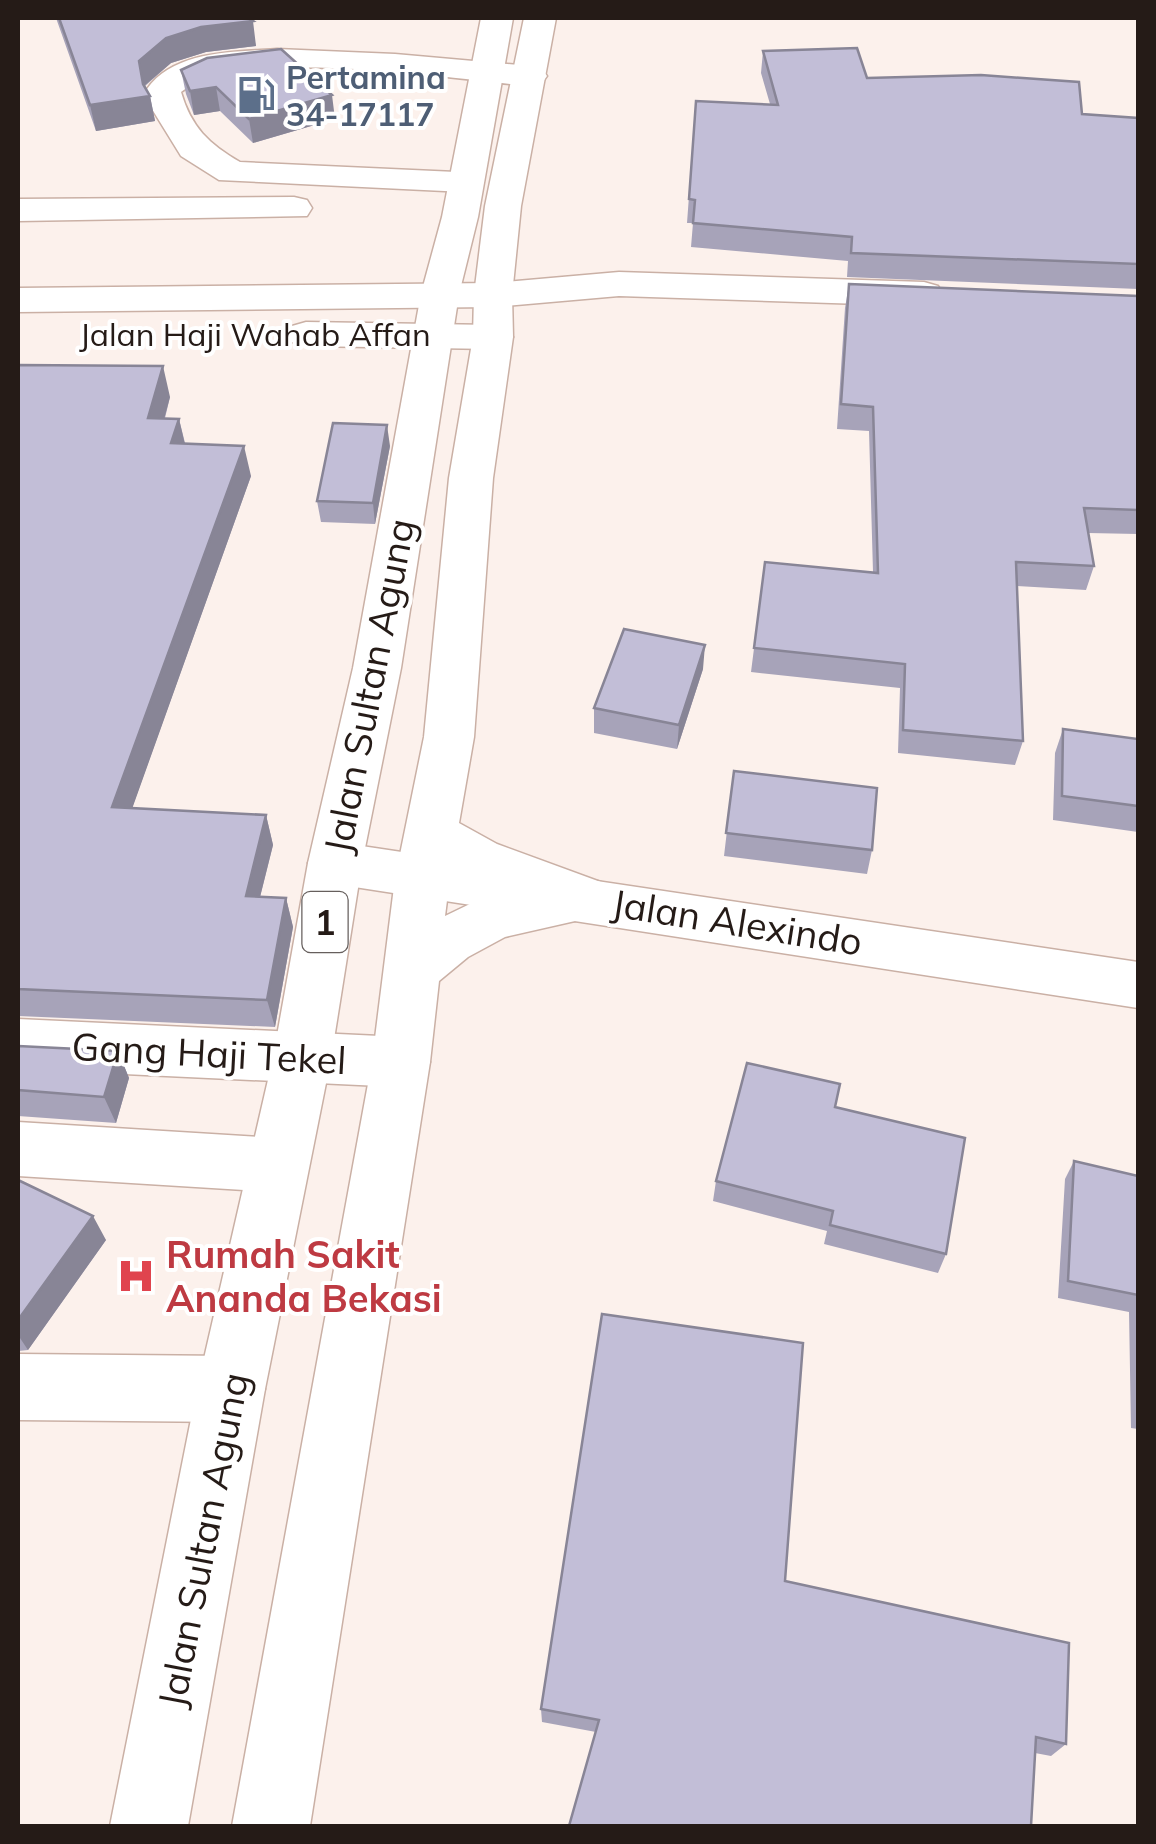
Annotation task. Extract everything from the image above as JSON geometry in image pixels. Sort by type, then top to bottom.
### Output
[{"type":"main road","name":"Jalan Sultan Agung","points":[[149,1826],[231,1390],[302,1058],[335,863],[378,668],[465,315],[504,206],[509,75],[497,18]]},
{"type":"main road","name":"Jalan Sultan Agung","points":[[271,1826],[400,1062],[426,856],[448,737],[472,478],[465,315],[438,207],[540,18]]},
{"type":"main road","points":[[438,207],[232,172],[193,149],[169,109],[164,90],[178,77],[266,57],[295,56],[509,75]]},
{"type":"main road","points":[[18,210],[438,207]]},
{"type":"main road","points":[[465,315],[619,284],[965,296]]},
{"type":"main road","name":"Jalan Haji Wahab Affan","points":[[18,300],[465,315]]},
{"type":"main road","name":"Jalan Haji Wahab Affan","points":[[18,334],[465,315]]},
{"type":"main road","name":"Jalan Alexindo","points":[[335,863],[426,856],[587,898],[1138,985]]},
{"type":"main road","points":[[409,973],[448,941],[493,917],[587,898]]},
{"type":"main road","name":"Gang Haji Tekel","points":[[18,1044],[400,1062]]},
{"type":"main road","points":[[18,1149],[277,1165]]},
{"type":"main road","points":[[18,1387],[231,1390]]},
{"type":"building","points":[[59,18],[253,21],[201,27],[166,38],[139,61],[143,84],[150,96],[90,105]]},
{"type":"building","points":[[857,48],[867,78],[981,75],[1079,82],[1082,114],[1138,118],[1138,264],[851,253],[852,237],[693,223],[695,200],[689,199],[696,101],[778,105],[763,51]]},
{"type":"building","name":"Pertamina 34-17117","points":[[281,49],[332,95],[249,119],[216,87],[190,91],[181,70],[207,58]]},
{"type":"building","points":[[849,284],[1138,296],[1138,510],[1084,508],[1094,566],[1016,562],[1023,741],[903,730],[905,664],[754,648],[765,562],[878,573],[873,407],[841,404]]},
{"type":"building","points":[[18,365],[163,366],[148,418],[179,419],[171,443],[244,446],[112,807],[266,815],[246,896],[286,898],[267,1000],[18,989]]},
{"type":"building","points":[[333,423],[387,425],[373,503],[317,501]]},
{"type":"building","points":[[624,629],[705,645],[679,725],[594,708]]},
{"type":"building","points":[[1063,729],[1138,739],[1138,806],[1062,796]]},
{"type":"building","points":[[734,771],[877,788],[872,850],[726,833]]},
{"type":"building","points":[[18,1046],[118,1051],[104,1097],[18,1090]]},
{"type":"building","points":[[747,1063],[840,1084],[835,1107],[965,1138],[946,1254],[830,1225],[833,1211],[716,1181]]},
{"type":"building","points":[[1074,1161],[1138,1176],[1138,1295],[1068,1281]]},
{"type":"building","points":[[18,1180],[93,1216],[18,1320]]},
{"type":"building","points":[[602,1314],[803,1343],[785,1581],[1069,1643],[1066,1744],[1036,1737],[1031,1826],[569,1826],[599,1720],[541,1709]]},
{"type":"place","name":"Pertamina 34-17117","points":[[256,95]]},
{"type":"place","name":"Rumah Sakit Ananda Bekasi","points":[[136,1276]]}]
